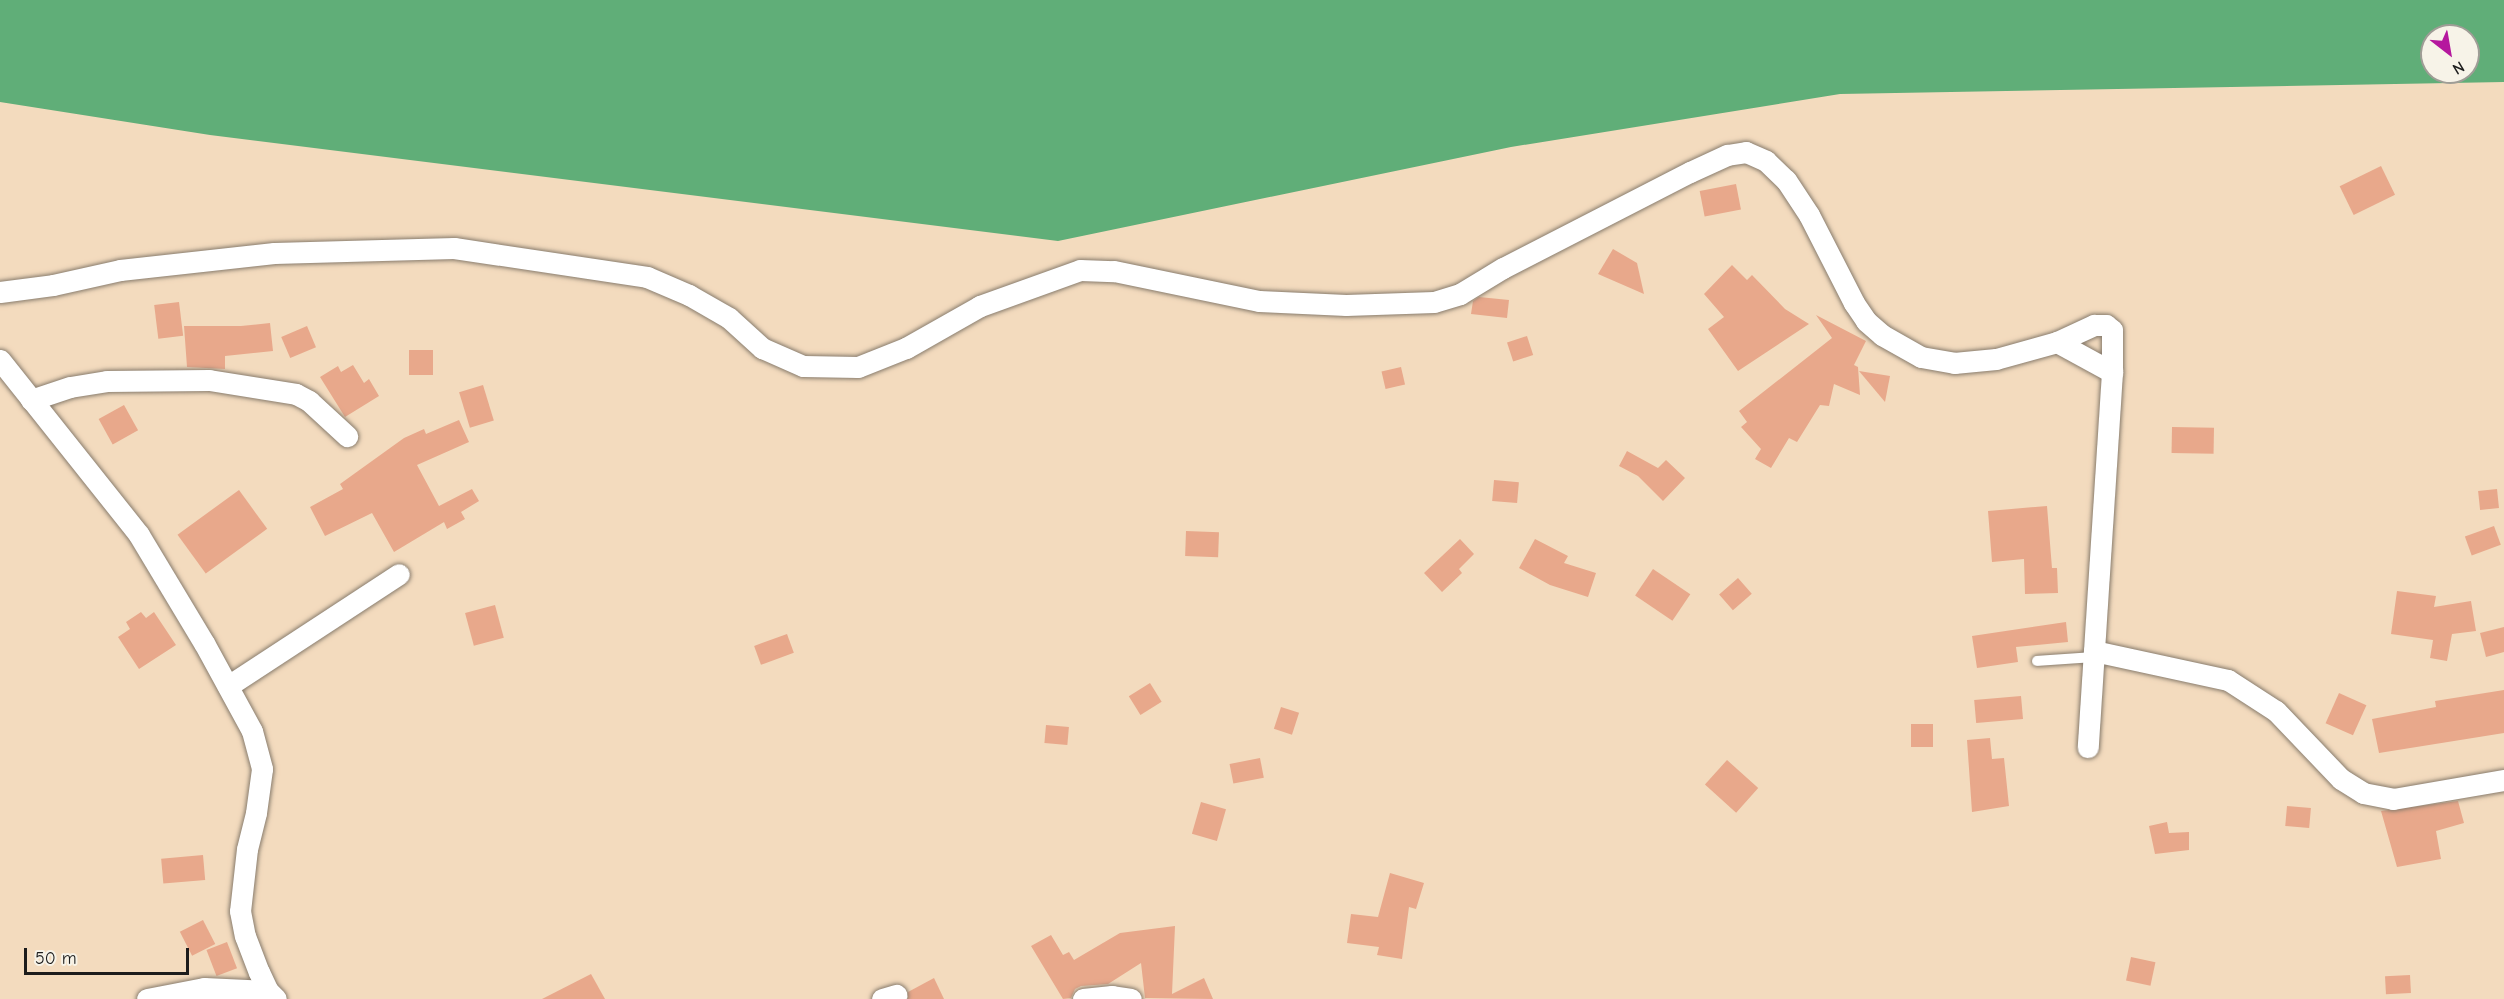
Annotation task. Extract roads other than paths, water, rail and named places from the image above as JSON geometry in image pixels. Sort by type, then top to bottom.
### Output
[{"type":"street","points":[[0,292],[52,285],[120,270],[274,253],[453,248],[647,277],[689,295],[729,318],[762,348],[803,366],[858,367],[906,348],[980,306],[1080,270],[1114,271],[1259,301],[1346,305],[1434,302],[1460,294],[1503,268],[1690,172],[1727,155],[1746,152],[1766,161],[1786,180],[1809,215],[1854,303],[1866,321],[1882,335],[1921,357],[1954,363],[1996,359],[2057,342],[2094,325],[2106,325],[2112,330],[2114,337],[2112,372],[2088,747]]},
{"type":"street","points":[[2057,342],[2112,372]]},
{"type":"street","points":[[0,360],[139,535],[252,731],[262,770],[256,813],[247,849],[240,911],[245,936],[272,995]]},
{"type":"street","points":[[32,400],[70,387],[107,381],[209,380],[296,394],[309,401],[346,436]]},
{"type":"street","points":[[228,686],[399,574]]},
{"type":"street","points":[[2094,654],[2228,680],[2276,711],[2341,779],[2363,793],[2393,799],[2504,780]]},
{"type":"street","points":[[147,999],[204,988],[272,995]]},
{"type":"street","points":[[1083,999],[1112,996],[1131,999]]},
{"type":"lane","points":[[2037,661],[2094,654]]}]
